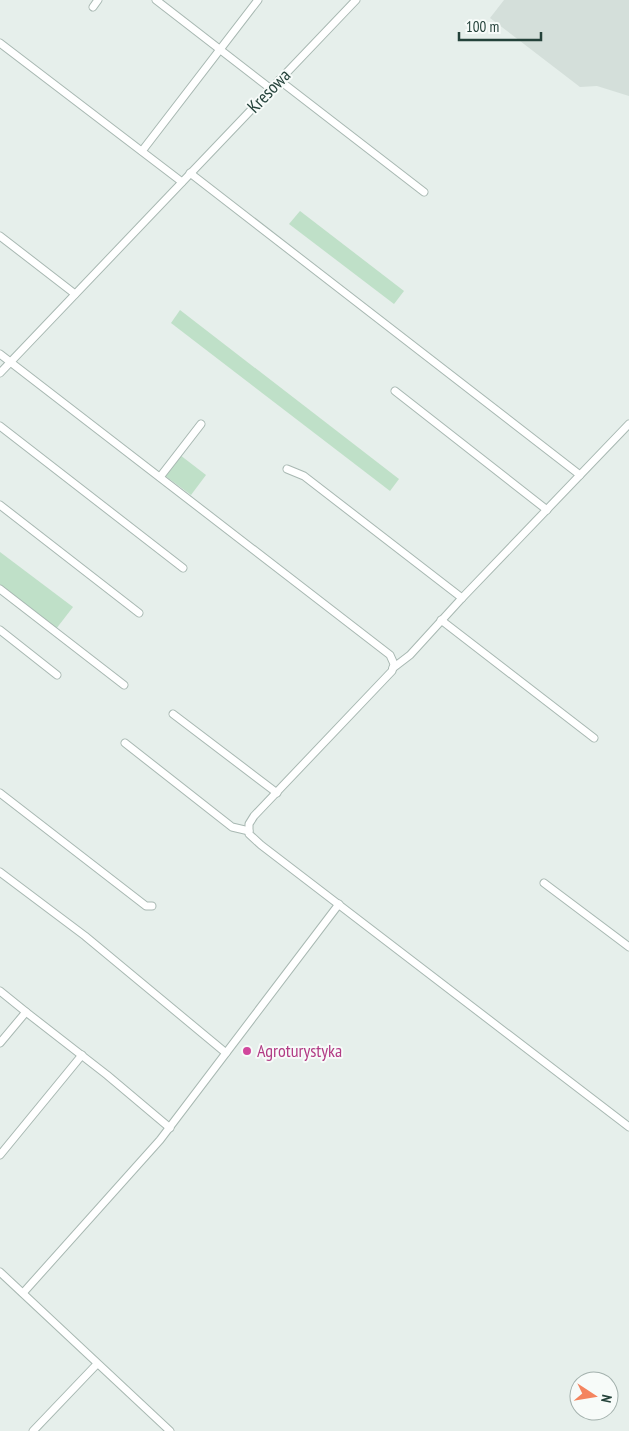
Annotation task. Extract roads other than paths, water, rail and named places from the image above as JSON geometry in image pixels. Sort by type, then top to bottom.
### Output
[{"type":"street","points":[[94,7],[98,0]]},
{"type":"street","points":[[156,0],[270,89]]},
{"type":"street","points":[[142,151],[258,0]]},
{"type":"street","name":"Kresowa","points":[[0,373],[356,0]]},
{"type":"street","points":[[0,43],[182,182]]},
{"type":"street","points":[[279,80],[424,192]]},
{"type":"street","points":[[190,173],[580,475]]},
{"type":"street","points":[[0,236],[75,294]]},
{"type":"street","points":[[0,354],[387,652],[393,658],[393,668]]},
{"type":"street","points":[[394,391],[547,510]]},
{"type":"street","points":[[160,477],[201,424]]},
{"type":"street","points":[[629,424],[441,620],[410,655],[393,668],[251,820],[249,830],[251,836],[257,842],[629,1127]]},
{"type":"street","points":[[0,426],[183,568]]},
{"type":"street","points":[[287,469],[304,476],[462,598]]},
{"type":"street","points":[[0,505],[139,613]]},
{"type":"street","points":[[0,589],[124,686]]},
{"type":"street","points":[[441,620],[594,738]]},
{"type":"street","points":[[0,630],[57,675]]},
{"type":"street","points":[[173,714],[277,793]]},
{"type":"street","points":[[125,743],[232,827],[249,830]]},
{"type":"street","points":[[0,793],[146,906],[152,906]]},
{"type":"street","points":[[0,872],[85,936],[226,1053]]},
{"type":"street","points":[[544,883],[629,947]]},
{"type":"street","points":[[23,1293],[170,1128],[339,904]]},
{"type":"street","points":[[0,990],[170,1128]]},
{"type":"street","points":[[0,1043],[26,1012]]},
{"type":"street","points":[[0,1155],[82,1055]]},
{"type":"street","points":[[0,1272],[170,1431]]},
{"type":"street","points":[[33,1431],[97,1364]]},
{"type":"place","name":"Agroturystyka","points":[[247,1051]]}]
